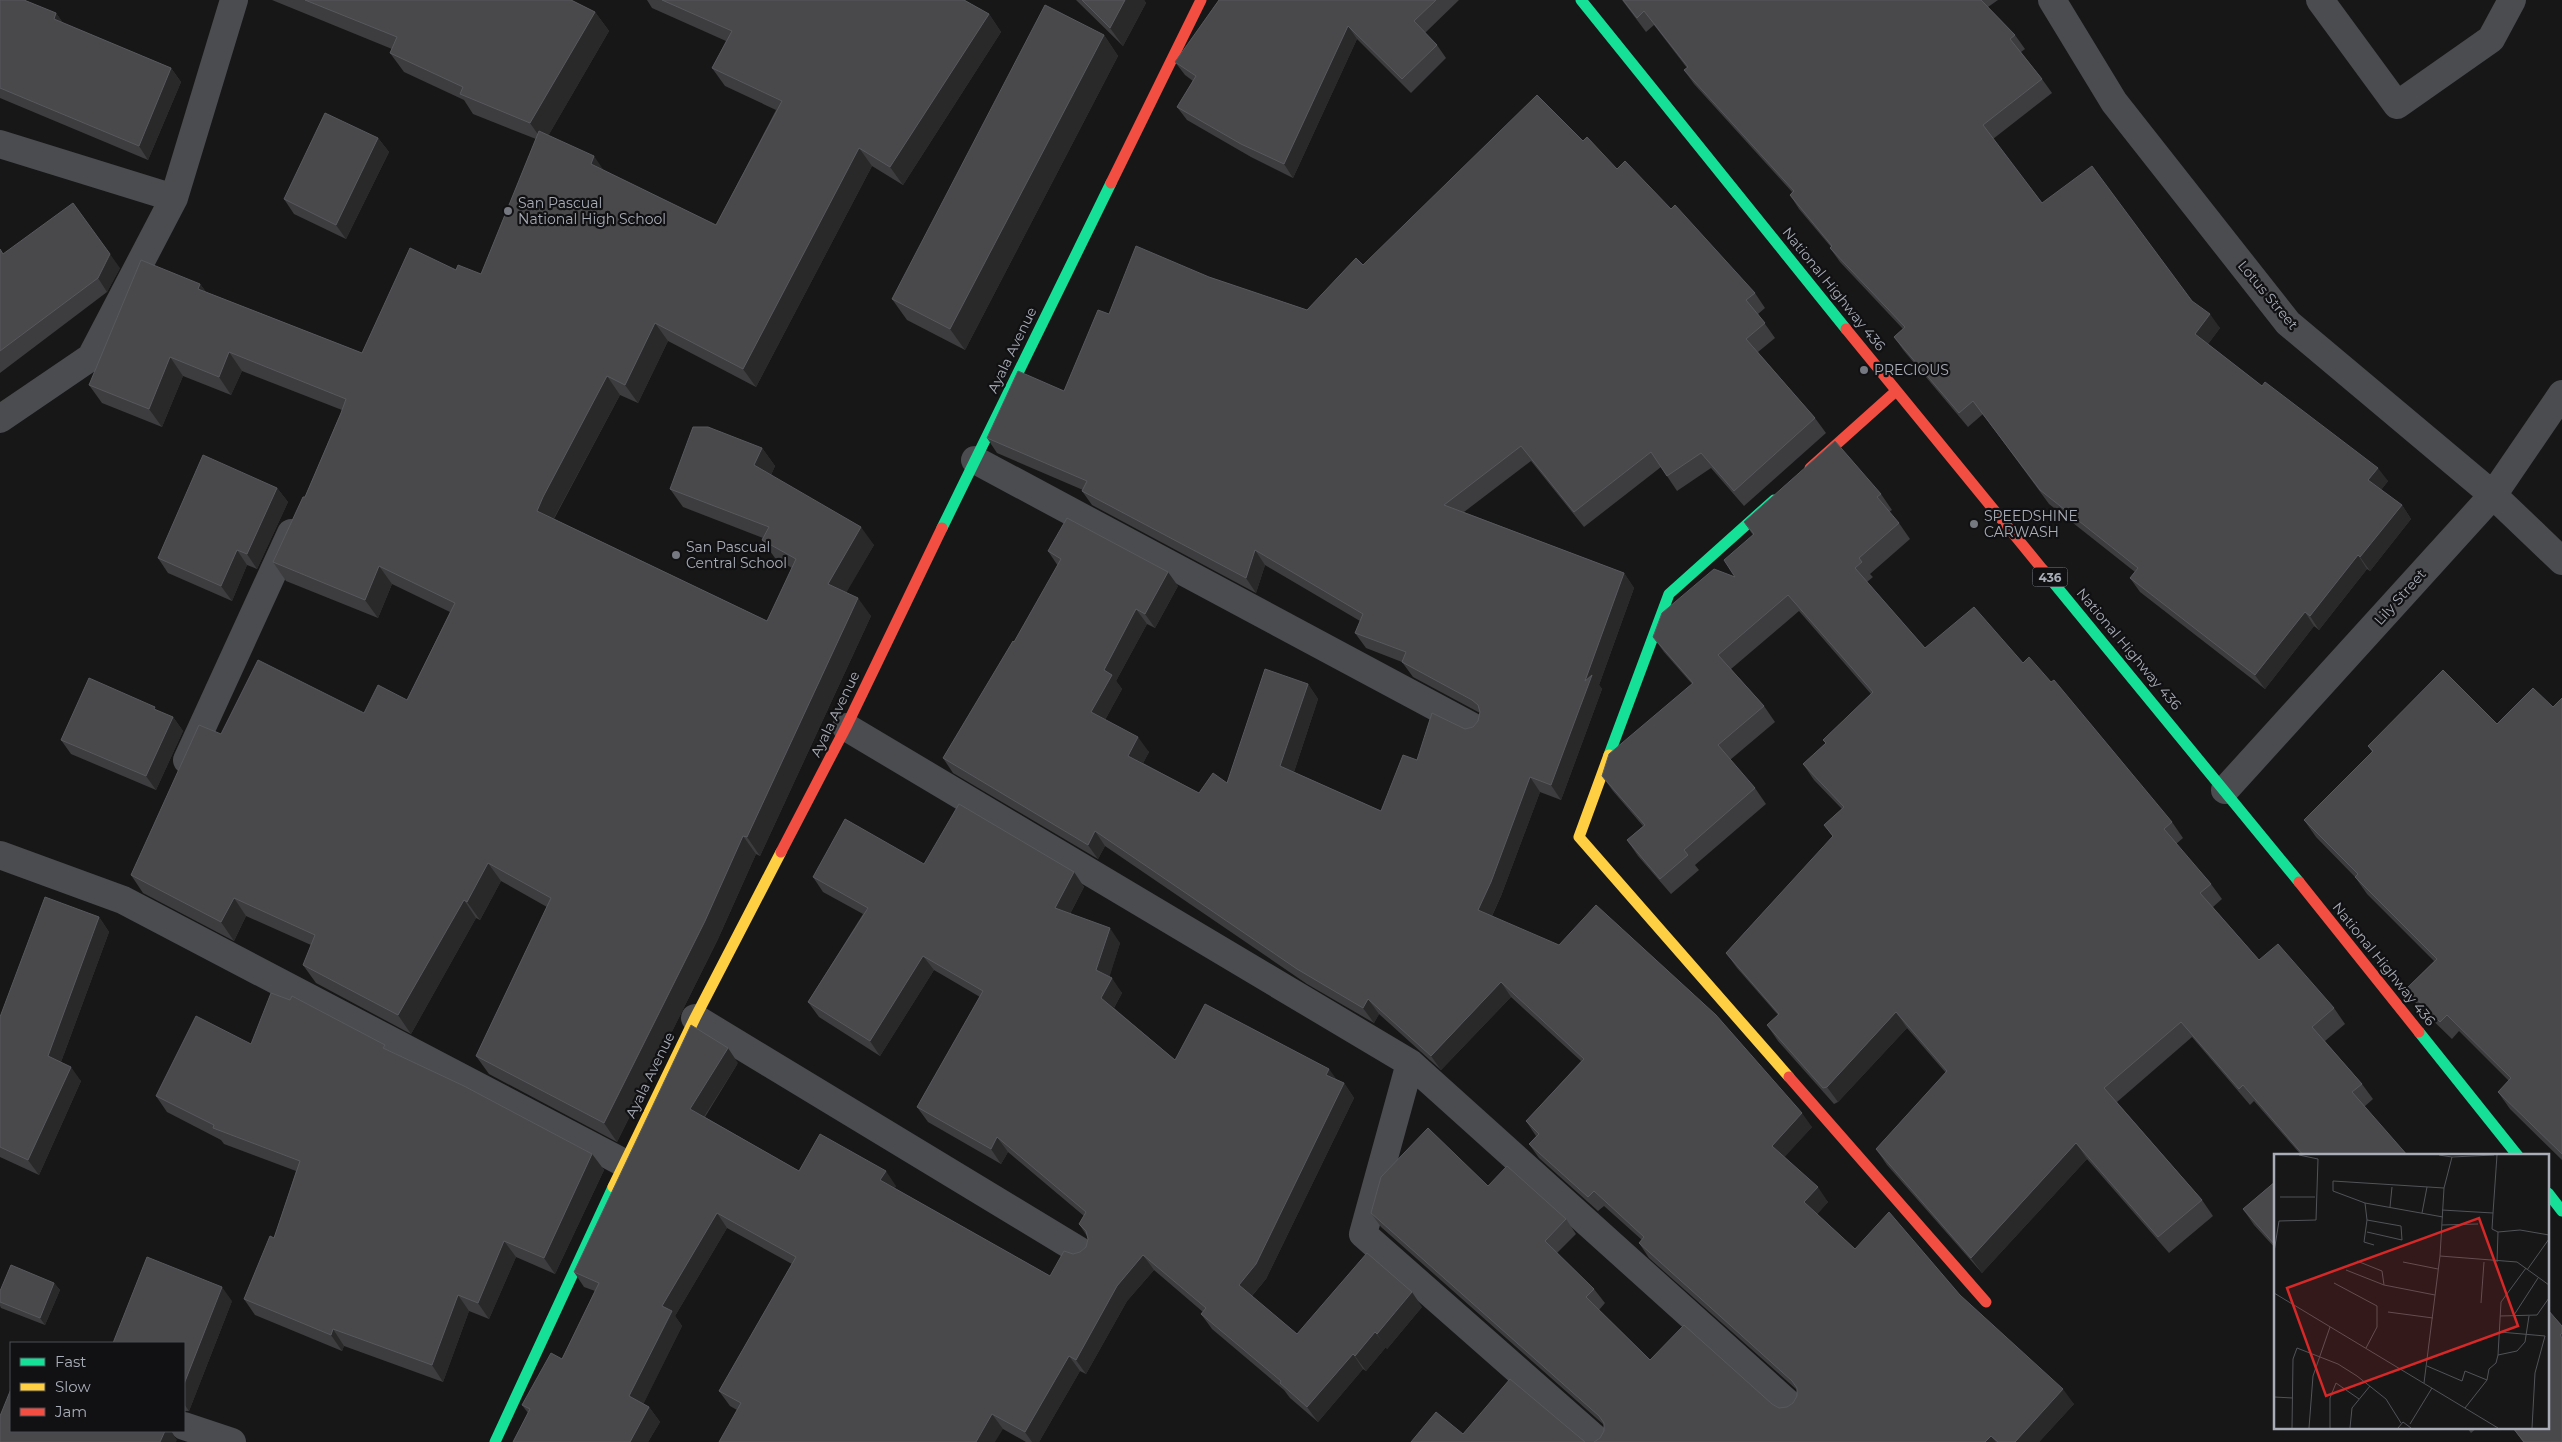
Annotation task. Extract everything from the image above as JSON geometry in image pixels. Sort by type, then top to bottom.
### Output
[{"type":"street","name":"Ayala Avenue","points":[[495,1442],[624,1163],[695,1018],[846,727],[1201,0]]},
{"type":"street","name":"National Highway 436","points":[[1581,0],[1896,390],[2225,790],[2516,1154]]},
{"type":"street","name":"Lotus Street","points":[[2052,0],[2114,102],[2288,323],[2493,495],[2562,561]]},
{"type":"street","points":[[2320,0],[2397,105],[2491,39],[2512,0]]},
{"type":"street","points":[[0,419],[91,357],[174,198],[231,1]]},
{"type":"street","points":[[1,146],[174,198]]},
{"type":"street","points":[[1801,476],[1896,390]]},
{"type":"street","name":"Lily Street","points":[[2225,790],[2493,495],[2562,394]]},
{"type":"street","points":[[975,460],[1475,728]]},
{"type":"street","points":[[1786,489],[1669,594],[1578,837],[1986,1302]]},
{"type":"street","points":[[176,783],[299,514]]},
{"type":"street","points":[[846,727],[1410,1063],[1792,1407]]},
{"type":"street","points":[[0,855],[123,900],[624,1163]]},
{"type":"street","points":[[123,900],[135,873]]},
{"type":"street","points":[[695,1018],[1082,1253]]},
{"type":"street","points":[[1410,1063],[1363,1234],[1600,1442]]},
{"type":"street","points":[[2550,1196],[2562,1211]]},
{"type":"street","points":[[185,1426],[232,1442]]},
{"type":"building","points":[[0,0],[24,0],[56,13],[54,19],[171,68],[139,146],[0,88]]},
{"type":"building","points":[[305,0],[571,0],[595,12],[530,123],[460,94],[463,87],[390,53],[397,37]]},
{"type":"building","points":[[662,0],[964,0],[989,14],[890,167],[859,148],[743,369],[655,323],[625,385],[607,376],[537,511],[767,621],[796,559],[762,540],[769,527],[670,489],[693,427],[708,427],[762,448],[754,465],[861,527],[828,584],[858,598],[747,837],[743,836],[705,921],[604,1123],[476,1056],[551,898],[488,863],[467,902],[464,900],[398,1015],[303,965],[315,935],[234,898],[221,922],[131,875],[199,725],[221,734],[258,660],[364,713],[378,685],[407,700],[455,603],[379,566],[365,600],[273,562],[303,497],[305,497],[346,399],[229,352],[219,377],[170,357],[149,409],[89,385],[141,260],[200,284],[198,289],[362,353],[410,248],[456,270],[458,265],[481,274],[539,131],[594,156],[591,164],[716,225],[782,101],[712,68],[732,31]]},
{"type":"building","points":[[1082,0],[1125,0],[1110,28]]},
{"type":"building","points":[[1219,0],[1436,0],[1414,21],[1437,45],[1402,79],[1348,26],[1284,164],[1241,144],[1177,107],[1196,76],[1175,62]]},
{"type":"building","points":[[1623,0],[1981,0],[2015,35],[2010,39],[2042,79],[1983,125],[2042,203],[2092,166],[2192,301],[2210,314],[2195,334],[2262,386],[2265,382],[2378,468],[2368,480],[2402,505],[2360,557],[2358,555],[2310,616],[2305,612],[2255,675],[2130,578],[2138,568],[2040,490],[1973,401],[1959,413],[1894,337],[1905,327],[1830,248],[1832,246],[1790,195],[1794,191],[1684,70],[1688,67],[1644,11],[1637,18]]},
{"type":"building","points":[[1045,5],[1104,35],[950,329],[892,299]]},
{"type":"building","points":[[1537,95],[1583,141],[1587,137],[1617,169],[1625,161],[1671,209],[1675,205],[1755,293],[1746,300],[1765,323],[1746,339],[1815,418],[1734,491],[1701,453],[1667,476],[1651,452],[1574,512],[1521,446],[1444,505],[1624,573],[1585,681],[1592,675],[1551,785],[1530,777],[1491,882],[1478,910],[1559,945],[1596,905],[1716,1015],[1802,1113],[1772,1146],[1818,1187],[1804,1202],[1855,1249],[1889,1212],[1960,1295],[2063,1389],[2015,1442],[1998,1442],[1991,1436],[1985,1442],[1594,1442],[1600,1438],[1604,1431],[1604,1423],[1599,1416],[1371,1213],[1381,1177],[1428,1128],[1488,1186],[1507,1166],[1566,1219],[1545,1241],[1594,1289],[1586,1297],[1650,1360],[1684,1325],[1772,1404],[1779,1408],[1787,1407],[1793,1403],[1797,1396],[1797,1388],[1792,1381],[1639,1243],[1644,1237],[1594,1191],[1588,1197],[1529,1144],[1539,1134],[1526,1121],[1584,1059],[1501,982],[1431,1056],[1368,999],[1363,1008],[1297,969],[1095,831],[1088,845],[943,758],[1014,642],[1061,559],[1048,551],[1067,518],[1168,572],[1145,614],[1136,609],[1104,670],[1112,675],[1091,712],[1138,737],[1128,756],[1199,793],[1213,773],[1227,783],[1265,669],[1308,684],[1280,766],[1381,811],[1403,755],[1417,760],[1432,713],[1465,729],[1473,727],[1478,721],[1480,712],[1478,705],[1472,700],[1402,662],[1406,652],[1355,633],[1363,614],[1255,550],[1246,578],[1082,491],[1087,481],[987,438],[1018,371],[1064,391],[1098,310],[1109,314],[1136,246],[1209,277],[1307,310],[1356,258],[1363,265]]},
{"type":"building","points":[[325,113],[378,138],[336,225],[284,199]]},
{"type":"building","points":[[73,203],[110,254],[98,278],[0,351],[0,249],[3,254]]},
{"type":"building","points":[[1835,441],[1881,494],[1877,497],[1899,523],[1859,558],[1862,562],[1855,568],[1925,648],[1974,607],[2023,663],[2029,657],[2051,682],[2054,680],[2172,822],[2164,829],[2211,884],[2200,893],[2259,960],[2278,944],[2334,1008],[2312,1027],[2362,1084],[2352,1092],[2406,1154],[2302,1154],[2243,1085],[2239,1089],[2181,1022],[2104,1088],[2202,1200],[2158,1237],[2076,1143],[1971,1258],[1876,1149],[1947,1071],[1896,1012],[1827,1087],[1823,1088],[1767,1025],[1779,1014],[1726,953],[1833,836],[1824,825],[1844,807],[1803,764],[1826,743],[1823,740],[1873,692],[1788,595],[1718,655],[1764,706],[1718,745],[1755,788],[1684,850],[1688,855],[1660,879],[1627,840],[1645,825],[1602,776],[1609,754],[1693,683],[1653,637],[1662,613],[1714,569],[1735,577],[1724,560],[1754,534],[1744,522]]},
{"type":"building","points":[[203,455],[277,488],[247,554],[237,550],[221,586],[158,558]]},
{"type":"building","points":[[2443,670],[2497,724],[2533,688],[2553,707],[2562,698],[2562,1154],[2498,1092],[2511,1078],[2447,1015],[2440,1022],[2406,989],[2437,959],[2355,877],[2358,874],[2304,820],[2373,751],[2368,746]]},
{"type":"building","points":[[89,678],[173,717],[146,776],[61,740]]},
{"type":"building","points":[[959,804],[1074,872],[1055,908],[1110,928],[1096,970],[1112,978],[1101,998],[1175,1060],[1205,1004],[1329,1069],[1326,1075],[1344,1083],[1256,1264],[1239,1285],[1297,1334],[1367,1253],[1412,1292],[1377,1334],[1375,1332],[1355,1356],[1353,1354],[1307,1407],[1280,1383],[1281,1381],[1201,1314],[1206,1308],[1143,1255],[1117,1286],[1076,1360],[1069,1356],[1025,1432],[992,1414],[976,1442],[719,1442],[741,1403],[719,1391],[796,1257],[717,1213],[662,1306],[672,1311],[629,1396],[649,1407],[630,1442],[513,1442],[530,1409],[522,1405],[551,1353],[562,1359],[599,1283],[574,1272],[691,1025],[728,1048],[690,1109],[799,1171],[820,1134],[886,1171],[880,1180],[1050,1276],[1064,1251],[1073,1254],[1080,1252],[1086,1247],[1088,1239],[1086,1231],[1079,1224],[1086,1212],[997,1137],[991,1149],[917,1107],[983,991],[923,956],[870,1041],[808,1002],[868,908],[813,877],[845,819],[924,864]]},
{"type":"building","points":[[45,897],[99,917],[48,1056],[71,1067],[28,1160],[0,1147],[0,1017]]},
{"type":"building","points":[[271,993],[290,1000],[292,996],[385,1045],[383,1048],[464,1086],[592,1154],[544,1258],[504,1241],[478,1303],[458,1295],[432,1365],[333,1329],[331,1335],[244,1299],[270,1236],[274,1238],[300,1161],[213,1128],[214,1125],[156,1096],[196,1016],[251,1044]]},
{"type":"building","points":[[2274,1183],[2274,1244],[2243,1209]]},
{"type":"building","points":[[147,1257],[222,1287],[185,1381],[185,1342],[113,1342]]},
{"type":"building","points":[[11,1265],[54,1283],[40,1318],[0,1302],[0,1291]]},
{"type":"building","points":[[2550,1312],[2562,1326],[2562,1333],[2560,1335],[2562,1338],[2562,1442],[2524,1442],[2515,1430],[2550,1430]]},
{"type":"building","points":[[1510,1379],[1585,1442],[1411,1442],[1436,1412],[1463,1434]]},
{"type":"building","points":[[10,1391],[10,1432],[165,1432],[160,1442],[0,1442],[0,1416]]},
{"type":"traffic: fast","points":[[1581,0],[1846,329]]},
{"type":"traffic: fast","points":[[942,528],[1111,183]]},
{"type":"traffic: fast","points":[[1609,755],[1669,594],[1774,500]]},
{"type":"traffic: fast","points":[[2043,570],[2299,882]]},
{"type":"traffic: fast","points":[[2419,1032],[2516,1154]]},
{"type":"traffic: fast","points":[[495,1442],[613,1187]]},
{"type":"traffic: fast","points":[[2550,1196],[2562,1211]]},
{"type":"traffic: slow","points":[[1609,755],[1579,837],[1789,1077]]},
{"type":"traffic: slow","points":[[613,1187],[695,1018],[781,852]]},
{"type":"traffic: jam","points":[[1111,183],[1201,0]]},
{"type":"traffic: jam","points":[[1846,329],[2043,570]]},
{"type":"traffic: jam","points":[[1810,468],[1896,391]]},
{"type":"traffic: jam","points":[[781,852],[846,727],[942,528]]},
{"type":"traffic: jam","points":[[2299,882],[2419,1032]]},
{"type":"traffic: jam","points":[[1789,1077],[1986,1302]]},
{"type":"place","name":"San Pascual National High School","points":[[508,211]]},
{"type":"place","name":"PRECIOUS","points":[[1864,370]]},
{"type":"place","name":"SPEEDSHINE CARWASH","points":[[1974,524]]},
{"type":"place","name":"San Pascual Central School","points":[[676,555]]}]
